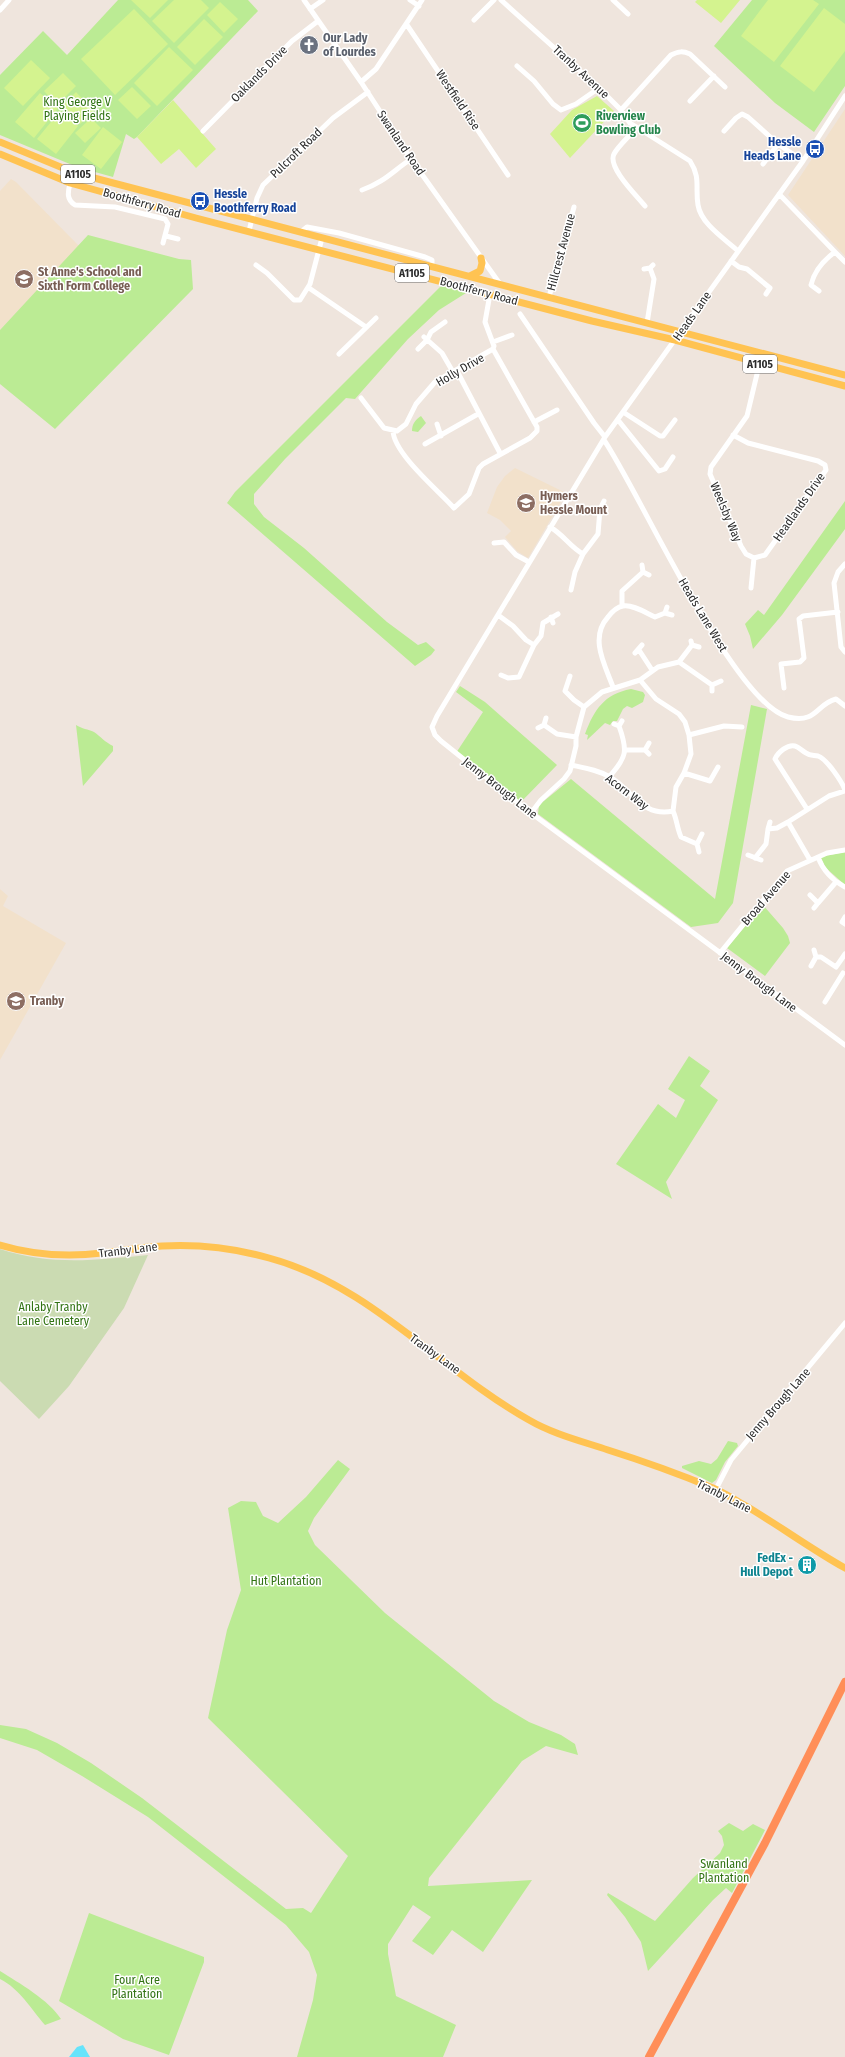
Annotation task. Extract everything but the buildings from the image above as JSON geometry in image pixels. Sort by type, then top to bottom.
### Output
[{"type":"highway","points":[[649,2057],[765,1843],[845,1682]]},
{"type":"main road","name":"Boothferry Road","points":[[0,142],[75,173],[845,375]]},
{"type":"main road","name":"Boothferry Road","points":[[0,154],[70,183],[490,294],[675,340],[845,386]]},
{"type":"main road","points":[[468,276],[474,275],[480,271],[482,263],[481,258]]},
{"type":"main road","name":"Tranby Lane","points":[[0,1245],[30,1253],[68,1255],[99,1254],[161,1246],[192,1246],[236,1250],[293,1265],[322,1277],[341,1288],[409,1335],[506,1407],[533,1422],[557,1433],[662,1468],[716,1489],[766,1518],[811,1548],[845,1568]]},
{"type":"street","points":[[0,10],[10,0]]},
{"type":"street","name":"Swanland Road","points":[[304,0],[368,92],[411,159],[500,284]]},
{"type":"street","points":[[310,8],[323,0]]},
{"type":"street","points":[[410,0],[419,6]]},
{"type":"street","points":[[361,82],[376,69],[407,25],[422,0]]},
{"type":"street","points":[[474,20],[494,0]]},
{"type":"street","name":"Tranby Avenue","points":[[501,0],[599,88],[621,110],[630,123],[690,160],[695,169],[698,182],[698,207],[704,220],[738,251]]},
{"type":"street","points":[[613,0],[628,14]]},
{"type":"street","name":"Oaklands Drive","points":[[203,131],[292,41],[318,22]]},
{"type":"street","name":"Westfield Rise","points":[[407,25],[508,175]]},
{"type":"street","points":[[621,110],[672,55],[677,52],[684,51],[690,54],[725,87]]},
{"type":"street","points":[[517,66],[534,81],[553,104],[561,110],[576,104],[599,88]]},
{"type":"street","points":[[690,101],[714,76]]},
{"type":"street","name":"Pulcroft Road","points":[[249,231],[257,198],[263,185],[334,118],[368,92]]},
{"type":"street","name":"Heads Lane","points":[[605,439],[803,161],[845,96]]},
{"type":"street","points":[[724,131],[736,118],[742,114],[748,117],[778,144],[803,161]]},
{"type":"street","points":[[636,128],[614,154],[612,161],[615,169],[645,206]]},
{"type":"street","points":[[763,164],[778,144]]},
{"type":"street","points":[[362,190],[376,186],[392,171],[411,159]]},
{"type":"street","points":[[70,183],[68,194],[70,202],[75,205],[116,207],[165,220],[168,224],[163,243]]},
{"type":"street","points":[[779,194],[845,262]]},
{"type":"street","name":"Hillcrest Avenue","points":[[549,297],[574,207]]},
{"type":"street","name":"Boothferry Road","points":[[301,232],[306,227],[340,233],[426,257],[432,260],[432,267]]},
{"type":"street","points":[[166,236],[178,239]]},
{"type":"street","points":[[256,265],[267,273],[296,301],[301,300],[308,288],[322,238]]},
{"type":"street","points":[[818,291],[811,285],[813,278],[826,259],[835,252]]},
{"type":"street","points":[[731,261],[738,267],[747,269],[772,286],[766,294]]},
{"type":"street","points":[[644,269],[652,267],[654,278],[647,323]]},
{"type":"street","points":[[308,288],[366,327]]},
{"type":"street","name":"Holly Drive","points":[[393,431],[400,430],[406,424],[416,404],[435,382],[493,349],[493,342],[485,322],[490,294]]},
{"type":"street","points":[[520,314],[605,439]]},
{"type":"street","points":[[339,354],[376,318]]},
{"type":"street","points":[[418,349],[431,332],[445,322]]},
{"type":"street","name":"Holly Drive","points":[[493,342],[512,335]]},
{"type":"street","points":[[426,339],[442,353],[455,372],[500,453]]},
{"type":"street","points":[[361,398],[384,428],[393,431],[394,441],[422,477],[454,508],[469,494],[483,464],[500,453],[535,435],[537,427],[493,349]]},
{"type":"street","name":"Weelsby Way","points":[[754,558],[746,554],[741,546],[710,474],[711,468],[747,416],[762,353]]},
{"type":"street","points":[[534,422],[557,410]]},
{"type":"street","points":[[623,412],[660,436],[663,436],[675,420]]},
{"type":"street","points":[[425,444],[478,414]]},
{"type":"street","points":[[618,420],[659,471],[665,469],[673,457]]},
{"type":"street","points":[[437,424],[441,436]]},
{"type":"street","name":"Headlands Drive","points":[[733,435],[748,443],[818,461],[825,465],[826,470],[765,555],[754,558]]},
{"type":"street","name":"Jenny Brough Lane","points":[[605,439],[550,527],[432,727],[435,735],[531,814],[845,1045]]},
{"type":"street","name":"Heads Lane West","points":[[605,439],[699,612],[750,688],[777,712],[788,717],[806,718],[836,699],[845,706]]},
{"type":"street","points":[[570,590],[576,583],[575,572],[583,554],[598,534],[600,509],[604,501]]},
{"type":"street","points":[[600,509],[606,509]]},
{"type":"street","points":[[550,527],[562,534],[572,548],[583,554]]},
{"type":"street","points":[[494,543],[504,542],[516,555],[529,562]]},
{"type":"street","points":[[751,588],[754,558]]},
{"type":"street","points":[[845,564],[838,572],[834,583],[841,647],[845,652]]},
{"type":"street","points":[[642,565],[643,572]]},
{"type":"street","points":[[643,572],[649,575]]},
{"type":"street","points":[[622,606],[622,591],[643,572]]},
{"type":"street","points":[[613,687],[602,657],[598,639],[602,624],[612,613],[622,606],[630,607],[655,617],[666,610],[672,615]]},
{"type":"street","points":[[784,688],[781,664],[800,662],[804,658],[799,619],[803,616],[838,612]]},
{"type":"street","points":[[500,675],[514,678],[519,677],[523,672],[534,645],[541,636],[543,624],[551,617],[558,614]]},
{"type":"street","points":[[498,615],[513,626],[526,640],[534,645]]},
{"type":"street","points":[[551,617],[553,623]]},
{"type":"street","points":[[531,814],[541,800],[564,779],[571,765],[576,746],[576,737],[584,707],[602,692],[613,687],[626,685],[640,680],[652,670],[679,662],[691,643],[699,647]]},
{"type":"street","points":[[639,650],[652,670]]},
{"type":"street","points":[[679,662],[712,685]]},
{"type":"street","points":[[570,676],[564,692],[584,707]]},
{"type":"street","points":[[514,678],[514,684]]},
{"type":"street","points":[[640,680],[656,699],[679,714],[685,722],[689,735],[691,754],[684,773],[676,787],[673,811],[681,837],[697,844]]},
{"type":"street","points":[[712,685],[721,681]]},
{"type":"street","points":[[712,685],[712,691]]},
{"type":"street","points":[[538,728],[544,725],[546,718]]},
{"type":"street","points":[[609,777],[622,761],[626,750],[618,724]]},
{"type":"street","points":[[544,725],[557,734],[576,737]]},
{"type":"street","points":[[689,735],[724,726],[730,730],[742,726]]},
{"type":"street","points":[[626,750],[647,752],[649,743]]},
{"type":"street","points":[[768,829],[777,828],[829,796],[845,791],[842,783],[824,760],[818,756],[805,753],[797,746],[790,746],[777,755],[775,759],[807,809]]},
{"type":"street","name":"Acorn Way","points":[[571,765],[585,768],[609,777],[643,806],[654,812],[665,813],[673,811]]},
{"type":"street","points":[[684,773],[710,784],[718,767]]},
{"type":"street","points":[[755,858],[766,844],[770,822]]},
{"type":"street","points":[[788,822],[810,860]]},
{"type":"street","points":[[699,852],[697,844],[702,834]]},
{"type":"street","name":"Broad Avenue","points":[[720,953],[787,871],[826,853],[845,850]]},
{"type":"street","points":[[748,855],[761,860]]},
{"type":"street","points":[[818,857],[821,866],[836,882],[845,887]]},
{"type":"street","points":[[814,908],[836,882]]},
{"type":"street","points":[[810,895],[818,902]]},
{"type":"street","points":[[845,917],[842,922],[845,924]]},
{"type":"street","points":[[811,966],[816,957],[814,950]]},
{"type":"street","points":[[836,967],[845,954]]},
{"type":"street","points":[[816,957],[821,957],[844,974],[825,1002]]},
{"type":"street","name":"Jenny Brough Lane","points":[[716,1489],[731,1460],[845,1323]]},
{"type":"shaded area","points":[[845,109],[845,256],[788,195]]},
{"type":"shaded area","name":"St Anne's School and Sixth Form College","points":[[11,179],[16,182],[79,246],[0,330],[0,191]]},
{"type":"shaded area","name":"Hymers Hessle Mount","points":[[515,468],[566,493],[528,558],[517,551],[505,537],[511,531],[500,520],[487,513],[497,487],[505,476]]},
{"type":"shaded area","name":"Tranby","points":[[0,889],[8,896],[3,906],[66,943],[0,1060]]},
{"type":"green space","name":"King George V Playing Fields","points":[[118,0],[248,0],[258,11],[137,137],[134,139],[126,134],[113,177],[77,167],[0,135],[0,75],[43,31],[67,55]]},
{"type":"green space","points":[[131,0],[168,0],[150,18]]},
{"type":"green space","points":[[174,0],[201,0],[209,8],[174,43],[152,21]]},
{"type":"green space","points":[[697,0],[740,0],[721,23],[695,2]]},
{"type":"green space","points":[[752,0],[845,0],[845,86],[814,132],[775,103],[714,46]]},
{"type":"green space","points":[[768,0],[813,0],[819,4],[774,62],[741,36]]},
{"type":"green space","points":[[220,2],[238,19],[224,33],[207,15]]},
{"type":"green space","points":[[824,8],[845,24],[845,51],[814,92],[780,66]]},
{"type":"green space","points":[[134,9],[168,44],[115,95],[81,59]]},
{"type":"green space","points":[[204,19],[223,37],[195,65],[177,47]]},
{"type":"green space","points":[[169,47],[193,70],[157,106],[134,83]]},
{"type":"green space","points":[[31,60],[50,78],[23,106],[4,88]]},
{"type":"green space","points":[[63,73],[76,86],[57,105],[44,91]]},
{"type":"green space","points":[[132,87],[151,106],[137,119],[118,100]]},
{"type":"green space","points":[[76,92],[94,111],[80,124],[63,105]]},
{"type":"green space","points":[[40,93],[58,108],[34,138],[15,122]]},
{"type":"green space","name":"Riverview Bowling Club","points":[[597,96],[614,111],[570,158],[550,134],[572,110]]},
{"type":"green space","points":[[173,100],[216,149],[196,168],[179,149],[161,164],[137,137]]},
{"type":"green space","points":[[60,111],[78,126],[56,154],[37,139]]},
{"type":"green space","points":[[91,118],[101,128],[85,143],[75,133]]},
{"type":"green space","points":[[103,127],[122,142],[101,169],[82,155]]},
{"type":"green space","points":[[88,235],[179,259],[191,260],[193,289],[55,429],[0,384],[0,330]]},
{"type":"green space","points":[[442,285],[466,293],[439,310],[408,339],[355,399],[346,398],[285,459],[254,494],[254,504],[264,517],[304,548],[387,622],[418,645],[426,642],[435,650],[431,655],[415,666],[227,503],[235,492]]},
{"type":"green space","points":[[421,416],[426,423],[418,432],[412,431],[414,422]]},
{"type":"green space","points":[[845,501],[845,529],[782,615],[753,649],[745,624],[758,610],[764,615]]},
{"type":"green space","points":[[460,686],[485,702],[557,765],[520,803],[456,753],[483,712],[456,692]]},
{"type":"green space","points":[[631,689],[643,692],[645,695],[643,702],[632,708],[627,706],[623,709],[617,721],[613,721],[610,725],[605,723],[587,740],[588,735],[585,734],[592,718],[601,704],[622,691]]},
{"type":"green space","points":[[751,705],[767,709],[733,903],[718,923],[691,927],[538,814],[539,805],[571,779],[715,899]]},
{"type":"green space","points":[[76,725],[94,732],[113,746],[113,751],[83,786]]},
{"type":"green space","points":[[845,852],[845,885],[826,868],[820,857]]},
{"type":"green space","points":[[763,905],[783,928],[790,943],[765,976],[727,948]]},
{"type":"green space","points":[[689,1056],[710,1071],[700,1086],[718,1100],[666,1182],[672,1199],[616,1164],[658,1104],[676,1118],[685,1100],[668,1089]]},
{"type":"green space","name":"Anlaby Tranby Lane Cemetery","points":[[0,1249],[37,1258],[56,1260],[92,1260],[148,1255],[124,1308],[69,1386],[39,1419],[0,1381]]},
{"type":"green space","points":[[728,1441],[737,1443],[738,1446],[725,1462],[716,1480],[712,1483],[682,1468],[682,1466],[699,1461],[711,1464],[717,1459]]},
{"type":"green space","name":"Hut Plantation","points":[[338,1460],[350,1469],[314,1518],[308,1531],[315,1545],[385,1613],[494,1701],[529,1722],[561,1735],[575,1744],[578,1755],[546,1746],[522,1761],[429,1878],[428,1886],[532,1880],[483,1952],[452,1930],[433,1955],[412,1941],[431,1917],[413,1905],[388,1944],[388,1954],[396,1996],[456,2025],[443,2057],[297,2057],[313,2000],[317,1975],[309,1952],[286,1925],[148,1817],[37,1750],[0,1738],[0,1725],[26,1729],[57,1743],[91,1763],[142,1798],[286,1909],[303,1908],[311,1913],[348,1856],[208,1718],[227,1630],[241,1590],[228,1508],[241,1501],[256,1502],[263,1516],[278,1523],[306,1497]]},
{"type":"green space","name":"Swanland Plantation","points":[[729,1823],[743,1831],[753,1824],[765,1830],[732,1893],[726,1888],[713,1900],[648,1971],[641,1942],[625,1917],[607,1895],[608,1893],[655,1921],[693,1878],[720,1853],[724,1845],[722,1836],[718,1831]]},
{"type":"green space","name":"Four Acre Plantation","points":[[89,1913],[204,1957],[204,1962],[169,2055],[123,2039],[59,2001]]},
{"type":"green space","points":[[0,1971],[24,1986],[49,2005],[61,2019],[45,2025],[14,1988],[0,1979]]},
{"type":"water","points":[[83,2045],[90,2057],[69,2057],[77,2047]]},
{"type":"place","name":"Our Lady of Lourdes","points":[[309,45]]},
{"type":"place","name":"Riverview Bowling Club","points":[[582,123]]},
{"type":"place","name":"Hessle Heads Lane","points":[[815,149]]},
{"type":"place","name":"Hessle Boothferry Road","points":[[200,201]]},
{"type":"place","name":"St Anne's School and Sixth Form College","points":[[24,279]]},
{"type":"place","name":"Hymers Hessle Mount","points":[[526,503]]},
{"type":"place","name":"Tranby","points":[[16,1001]]},
{"type":"place","name":"FedEx - Hull Depot","points":[[807,1565]]}]
